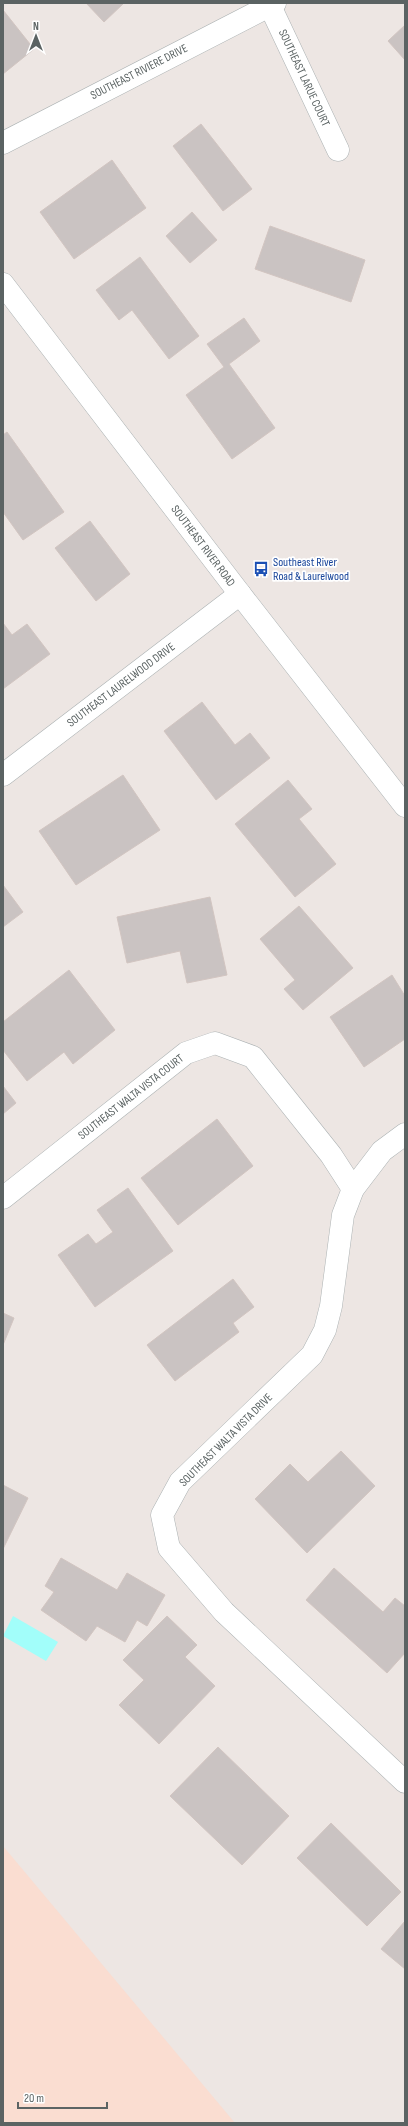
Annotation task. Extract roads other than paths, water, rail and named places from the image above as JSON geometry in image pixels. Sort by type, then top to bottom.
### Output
[{"type":"street","name":"SOUTHEAST RIVIERE DRIVE","points":[[3,143],[241,10],[273,4]]},
{"type":"street","name":"SOUTHEAST LARUE COURT","points":[[273,4],[338,150]]},
{"type":"street","name":"SOUTHEAST RIVER ROAD","points":[[3,284],[240,594],[405,806]]},
{"type":"street","name":"SOUTHEAST LAURELWOOD DRIVE","points":[[3,775],[240,594]]},
{"type":"street","name":"SOUTHEAST WALTA VISTA COURT","points":[[3,1198],[186,1053],[214,1042],[254,1057],[331,1155],[353,1189]]},
{"type":"street","name":"SOUTHEAST WALTA VISTA DRIVE","points":[[405,1134],[382,1151],[353,1189],[343,1215],[331,1306],[326,1330],[312,1355],[180,1482],[162,1515],[169,1548],[224,1612],[405,1782]]},
{"type":"water","points":[[13,1616],[58,1642],[46,1661],[3,1636]]},
{"type":"place","name":"Southeast River Road & Laurelwood","points":[[261,569]]}]
